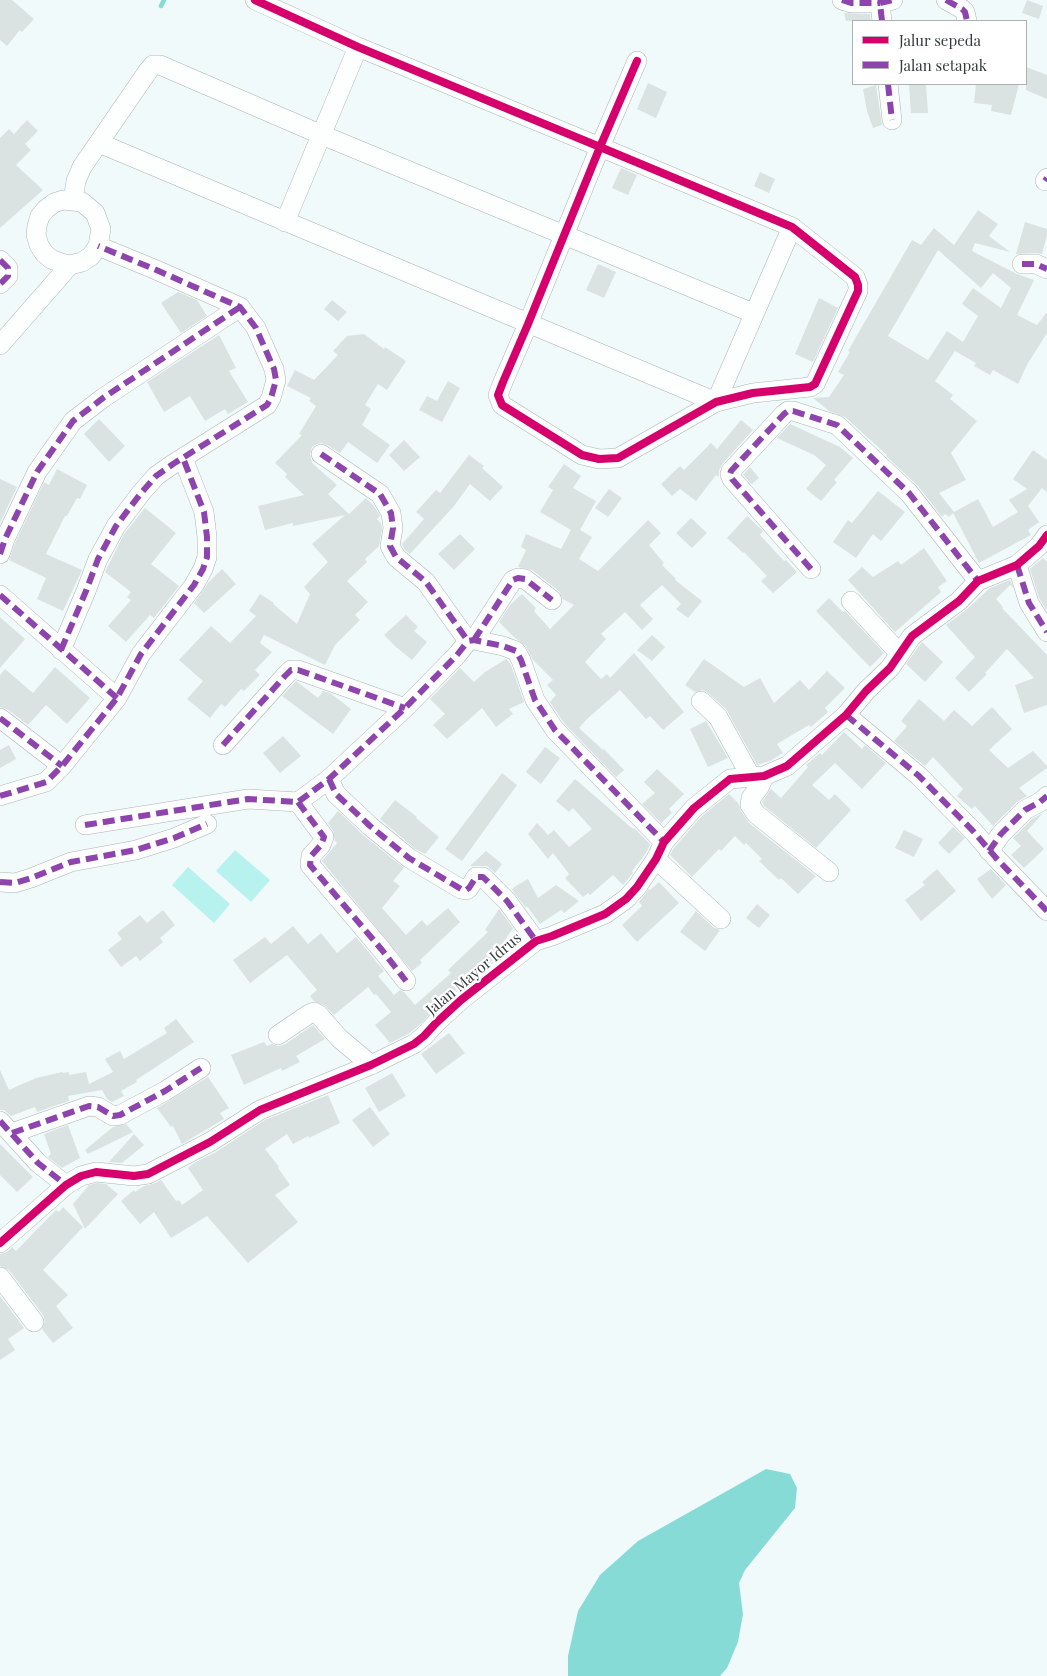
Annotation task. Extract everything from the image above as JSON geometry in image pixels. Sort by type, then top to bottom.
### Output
[{"type":"street","points":[[255,0],[358,47],[600,147],[792,227],[855,277],[858,291],[816,384],[810,387],[754,393],[716,402],[618,458],[600,459],[582,455],[502,405],[498,395],[600,147],[637,61]]},
{"type":"street","points":[[842,0],[885,8]]},
{"type":"street","points":[[946,0],[962,9],[965,12],[967,20]]},
{"type":"street","points":[[285,222],[358,47]]},
{"type":"street","points":[[73,200],[76,181],[82,167],[148,71],[153,65],[160,65],[322,135],[753,312]]},
{"type":"street","points":[[888,85],[892,120]]},
{"type":"street","points":[[99,143],[716,402]]},
{"type":"street","points":[[64,200],[73,200],[82,202],[95,213],[101,229],[98,246],[92,256],[82,262],[70,265],[51,260],[39,245],[36,235],[40,216],[46,208],[64,200]]},
{"type":"street","points":[[716,402],[753,312],[792,227]]},
{"type":"street","points":[[61,650],[98,559],[116,526],[140,493],[156,476],[267,406],[276,380],[274,369],[256,328],[240,307],[98,246]]},
{"type":"street","points":[[0,260],[8,268],[8,276],[0,284]]},
{"type":"street","points":[[1022,264],[1036,264],[1047,269]]},
{"type":"street","points":[[0,345],[70,265]]},
{"type":"street","points":[[0,554],[4,539],[36,472],[73,421],[103,398],[240,307]]},
{"type":"street","points":[[811,569],[732,479],[730,474],[784,414],[793,410],[837,425],[909,493],[978,581]]},
{"type":"street","points":[[321,454],[380,494],[391,512],[393,528],[390,546],[396,557],[426,582],[471,640],[504,646],[516,651],[535,700],[555,730],[664,842]]},
{"type":"street","points":[[0,796],[46,782],[62,766],[117,698],[141,654],[194,585],[203,570],[207,557],[204,512],[183,458]]},
{"type":"street","name":"Jalan Mayor Idrus","points":[[0,1243],[66,1185],[81,1176],[96,1172],[134,1176],[148,1174],[210,1142],[260,1110],[371,1066],[402,1051],[424,1036],[461,1000],[536,941],[605,914],[626,899],[638,887],[656,859],[664,842],[694,808],[730,779],[758,777],[787,766],[846,715],[866,691],[890,668],[912,636],[959,601],[978,581],[1017,565],[1039,546],[1047,535]]},
{"type":"street","points":[[1017,565],[1029,603],[1047,632]]},
{"type":"street","points":[[85,825],[248,798],[298,802],[328,778],[405,708],[457,655],[471,640],[513,580],[518,578],[525,579],[552,600]]},
{"type":"street","points":[[0,595],[117,698]]},
{"type":"street","points":[[851,600],[900,654]]},
{"type":"street","points":[[223,746],[292,670],[298,670],[405,708]]},
{"type":"street","points":[[701,701],[718,717],[758,777],[760,786],[751,798],[750,805],[756,814],[829,872]]},
{"type":"street","points":[[846,715],[919,776],[1047,911]]},
{"type":"street","points":[[0,718],[62,766]]},
{"type":"street","points":[[328,778],[336,794],[370,826],[409,858],[461,889],[466,890],[469,888],[476,877],[483,877],[506,902],[536,941]]},
{"type":"street","points":[[989,850],[1001,834],[1025,810],[1047,796]]},
{"type":"street","points":[[298,802],[324,837],[321,845],[311,856],[310,864],[406,981]]},
{"type":"street","points":[[0,882],[15,883],[71,862],[136,850],[174,838],[207,824]]},
{"type":"street","points":[[656,859],[721,919]]},
{"type":"street","points":[[278,1035],[309,1014],[314,1012],[320,1014],[339,1038],[371,1066]]},
{"type":"street","points":[[66,1185],[38,1163],[6,1127],[88,1106],[98,1107],[114,1116],[120,1115],[165,1091],[201,1068]]},
{"type":"street","points":[[0,1277],[34,1322]]},
{"type":"shaded area","points":[[235,850],[270,880],[251,902],[216,871]]},
{"type":"shaded area","points":[[188,867],[230,904],[214,923],[172,885]]},
{"type":"shaded area","points":[[766,1469],[790,1474],[797,1488],[795,1508],[745,1570],[739,1583],[743,1614],[738,1642],[727,1668],[720,1676],[568,1676],[568,1656],[578,1611],[600,1575],[638,1541]]},
{"type":"building","points":[[0,0],[12,0],[34,19],[22,32],[20,30],[7,46],[0,40]]},
{"type":"building","points":[[1027,0],[1043,6],[1039,19],[1022,13]]},
{"type":"building","points":[[844,13],[870,14],[871,20],[846,21]]},
{"type":"building","points":[[1027,67],[1047,75],[1047,99],[1026,90]]},
{"type":"building","points":[[648,83],[667,92],[656,118],[637,109]]},
{"type":"building","points":[[876,85],[882,125],[873,128],[867,111],[863,89]]},
{"type":"building","points":[[909,85],[926,85],[928,113],[911,113]]},
{"type":"building","points":[[976,85],[1019,85],[1011,115],[991,111],[992,105],[974,103]]},
{"type":"building","points":[[27,120],[38,131],[25,144],[31,150],[16,165],[43,190],[0,228],[0,138],[9,129],[14,134]]},
{"type":"building","points":[[621,168],[637,175],[628,195],[612,188]]},
{"type":"building","points":[[760,172],[775,179],[769,193],[754,186]]},
{"type":"building","points":[[978,210],[998,224],[989,236],[1010,252],[975,243],[972,251],[1017,274],[1034,280],[1017,315],[1037,325],[1047,312],[1047,333],[1028,363],[1018,384],[993,370],[990,375],[974,366],[976,363],[955,351],[935,381],[953,395],[950,399],[977,421],[951,453],[966,480],[939,493],[954,512],[978,499],[993,527],[1018,512],[1009,500],[1027,489],[1013,479],[1033,450],[1047,460],[1047,492],[1042,488],[1028,506],[1039,522],[1028,530],[1031,535],[979,563],[953,513],[949,517],[945,514],[942,517],[918,486],[887,455],[845,417],[829,411],[813,398],[829,397],[844,375],[838,372],[850,352],[848,351],[912,240],[921,245],[934,228],[954,245]],"holes":[[[938,250],[981,288],[993,273],[1011,288],[1001,308],[973,288],[962,304],[978,316],[963,342],[947,331],[928,360],[888,336]]]},
{"type":"building","points":[[1025,222],[1047,229],[1042,254],[1016,254]]},
{"type":"building","points":[[598,264],[616,272],[604,298],[586,290]]},
{"type":"building","points":[[178,292],[197,300],[207,316],[181,333],[161,303]]},
{"type":"building","points":[[819,298],[838,308],[813,362],[795,354]]},
{"type":"building","points":[[332,300],[347,312],[338,321],[324,309]]},
{"type":"building","points":[[364,334],[384,349],[385,347],[406,361],[387,390],[378,384],[365,405],[371,409],[362,425],[390,445],[377,463],[348,442],[340,453],[321,443],[312,447],[310,454],[312,463],[337,485],[328,494],[349,514],[366,498],[380,516],[377,519],[381,523],[382,528],[379,546],[365,559],[367,562],[347,581],[368,602],[355,615],[360,620],[335,645],[325,665],[264,635],[260,643],[272,652],[255,670],[260,675],[244,691],[241,689],[225,707],[221,704],[210,718],[187,699],[203,681],[179,660],[211,626],[230,643],[256,616],[249,611],[260,594],[274,603],[297,624],[310,594],[304,587],[328,562],[312,544],[345,515],[293,526],[293,523],[265,530],[258,506],[304,495],[285,477],[287,474],[275,463],[302,435],[299,434],[316,406],[309,401],[311,398],[287,386],[295,370],[314,380],[338,355],[333,351],[347,336]]},
{"type":"building","points":[[219,335],[236,368],[229,371],[248,402],[228,414],[225,409],[205,421],[190,396],[164,412],[147,382]]},
{"type":"building","points":[[448,381],[460,388],[442,422],[419,410],[427,396],[437,401]]},
{"type":"building","points":[[99,419],[125,446],[109,462],[84,434]]},
{"type":"building","points":[[741,420],[753,430],[723,463],[718,477],[716,475],[696,501],[680,489],[672,496],[661,484],[680,466],[684,470],[711,443],[717,449]]},
{"type":"building","points":[[790,424],[840,447],[853,458],[834,480],[837,482],[821,501],[806,489],[826,465],[814,455],[777,438]]},
{"type":"building","points":[[404,440],[420,457],[404,471],[389,455]]},
{"type":"building","points":[[469,455],[484,466],[482,468],[503,487],[490,501],[470,484],[454,506],[410,554],[402,544],[424,519],[416,512],[436,490],[440,493]]},
{"type":"building","points":[[564,464],[581,476],[573,488],[596,501],[580,530],[592,537],[579,559],[598,571],[648,520],[661,533],[649,545],[664,563],[662,565],[675,580],[702,601],[688,618],[676,609],[681,604],[662,585],[640,605],[653,619],[642,630],[625,612],[601,634],[606,639],[585,662],[601,679],[607,674],[610,678],[634,653],[684,712],[663,730],[650,716],[646,719],[620,690],[587,719],[579,728],[604,749],[624,770],[616,777],[564,723],[550,702],[556,695],[547,685],[553,680],[533,660],[525,645],[499,622],[510,605],[522,594],[536,608],[534,611],[550,629],[574,605],[563,599],[559,591],[532,570],[518,567],[526,550],[521,547],[526,534],[561,549],[571,530],[540,512],[553,490],[548,487]]},
{"type":"building","points":[[750,467],[759,478],[752,484],[743,475]]},
{"type":"building","points":[[57,469],[87,485],[80,499],[77,498],[67,516],[65,516],[46,554],[82,570],[63,611],[37,599],[46,578],[9,560],[44,482],[49,485]]},
{"type":"building","points":[[0,479],[17,487],[0,523]]},
{"type":"building","points":[[609,489],[622,498],[608,517],[595,508]]},
{"type":"building","points":[[878,491],[905,512],[881,541],[873,534],[856,558],[833,542],[848,520],[852,523]]},
{"type":"building","points":[[145,508],[176,533],[151,564],[179,586],[154,618],[150,615],[126,642],[108,626],[131,600],[127,597],[131,592],[105,572],[124,534]]},
{"type":"building","points":[[747,516],[763,531],[760,535],[797,572],[773,593],[761,581],[767,576],[744,552],[727,538]]},
{"type":"building","points":[[691,518],[707,533],[692,548],[676,533]]},
{"type":"building","points":[[460,534],[475,549],[454,570],[438,554]]},
{"type":"building","points":[[924,548],[947,581],[938,587],[941,592],[895,632],[848,580],[862,567],[873,577],[898,561],[901,565]]},
{"type":"building","points":[[1043,558],[1047,562],[1047,611],[1039,598],[1030,569]]},
{"type":"building","points":[[222,569],[236,584],[204,613],[194,603],[208,583]]},
{"type":"building","points":[[1010,580],[1013,588],[1010,585],[996,599],[1002,608],[1047,655],[1047,705],[1024,713],[1015,685],[1034,678],[1007,649],[985,673],[987,674],[969,692],[955,678],[975,657],[946,625],[990,588]]},
{"type":"building","points":[[829,598],[843,612],[845,611],[884,653],[870,667],[816,611]]},
{"type":"building","points":[[406,615],[418,627],[414,631],[427,642],[412,660],[384,635]]},
{"type":"building","points":[[0,617],[25,639],[0,668]]},
{"type":"building","points":[[652,635],[665,647],[652,661],[637,650]]},
{"type":"building","points":[[922,642],[943,662],[925,682],[906,664]]},
{"type":"building","points":[[506,659],[511,665],[524,702],[509,709],[513,714],[496,727],[482,708],[447,739],[433,725],[445,714],[430,699],[460,668],[474,682],[485,672]]},
{"type":"building","points":[[704,659],[744,687],[760,678],[774,703],[800,680],[809,690],[827,671],[845,688],[825,708],[828,712],[811,727],[809,725],[777,744],[783,753],[770,761],[757,765],[726,709],[703,690],[695,692],[685,685]]},
{"type":"building","points":[[55,667],[90,698],[67,724],[46,705],[28,725],[7,709],[0,707],[0,675],[5,669],[33,693]]},
{"type":"building","points":[[296,681],[318,698],[323,691],[330,693],[351,709],[333,734],[282,696]]},
{"type":"building","points":[[919,699],[944,721],[954,710],[972,726],[992,707],[1012,729],[989,750],[1008,768],[1033,751],[1047,766],[1047,768],[1019,788],[1027,796],[1017,802],[993,826],[975,806],[972,809],[957,796],[963,789],[933,757],[925,766],[894,741],[907,726],[901,721]]},
{"type":"building","points":[[706,721],[728,758],[708,767],[690,729]]},
{"type":"building","points":[[844,732],[862,749],[865,745],[886,763],[862,789],[835,763],[812,785],[829,800],[835,794],[851,810],[816,848],[764,806],[762,802],[771,789],[781,798],[808,767],[806,765],[820,753],[822,755]]},
{"type":"building","points":[[283,736],[301,756],[280,773],[263,753]]},
{"type":"building","points":[[9,745],[16,759],[0,768],[0,750]]},
{"type":"building","points":[[545,747],[560,758],[541,784],[526,772]]},
{"type":"building","points":[[657,769],[684,794],[669,809],[672,813],[661,823],[642,804],[655,793],[644,782]]},
{"type":"building","points":[[502,773],[517,785],[462,861],[445,849]]},
{"type":"building","points":[[575,779],[634,828],[650,844],[646,853],[632,871],[633,873],[623,885],[613,875],[590,895],[588,893],[583,897],[565,878],[569,874],[553,853],[548,859],[528,834],[537,823],[548,835],[554,830],[569,847],[592,829],[573,808],[569,812],[556,801]]},
{"type":"building","points":[[729,794],[739,804],[749,823],[816,876],[798,894],[781,878],[779,880],[759,861],[762,859],[746,843],[744,845],[735,836],[721,851],[719,849],[692,877],[670,855],[702,816]]},
{"type":"building","points":[[395,800],[439,837],[425,854],[415,849],[380,819]]},
{"type":"building","points":[[338,811],[363,835],[404,868],[393,881],[400,886],[382,908],[406,935],[422,920],[427,926],[448,908],[460,922],[420,960],[422,963],[412,971],[322,861],[337,843],[328,823]]},
{"type":"building","points":[[1043,813],[1027,831],[1044,849],[1024,868],[1011,855],[1021,846],[1013,838],[1032,819]]},
{"type":"building","points":[[953,827],[965,838],[949,854],[938,843]]},
{"type":"building","points":[[904,830],[923,839],[914,857],[895,848]]},
{"type":"building","points":[[486,851],[502,864],[495,873],[487,866],[470,866]]},
{"type":"building","points":[[937,869],[956,891],[921,921],[905,900],[925,885],[922,882]]},
{"type":"building","points":[[991,869],[1006,885],[992,899],[977,879]]},
{"type":"building","points":[[528,879],[538,898],[556,885],[579,901],[564,913],[561,910],[540,924],[512,890]]},
{"type":"building","points":[[659,882],[679,903],[637,942],[622,925],[642,906],[639,902],[649,889]]},
{"type":"building","points":[[757,904],[770,915],[759,928],[746,918]]},
{"type":"building","points":[[499,909],[513,928],[495,955],[497,957],[453,992],[416,1028],[390,1043],[375,1025],[391,1012],[368,987],[334,1015],[310,996],[317,990],[287,955],[250,983],[233,960],[265,937],[271,944],[293,926],[308,944],[321,933],[337,953],[356,937],[384,971],[378,976],[394,995],[400,990],[415,1005],[451,973],[448,970],[488,932],[485,930]]},
{"type":"building","points":[[163,910],[175,925],[160,938],[163,942],[140,961],[136,956],[121,967],[108,950],[122,939],[117,933],[140,915],[147,923]]},
{"type":"building","points":[[696,911],[713,927],[720,930],[705,951],[680,932]]},
{"type":"building","points":[[176,1019],[194,1042],[121,1091],[124,1096],[112,1102],[107,1099],[102,1090],[68,1096],[69,1101],[37,1112],[35,1107],[11,1116],[4,1110],[0,1110],[0,1070],[9,1090],[36,1078],[62,1072],[69,1072],[69,1075],[86,1072],[89,1084],[113,1072],[105,1059],[120,1051],[124,1059],[167,1033],[164,1028]]},
{"type":"building","points":[[313,1025],[325,1039],[296,1056],[300,1062],[282,1071],[281,1068],[244,1085],[231,1055],[264,1042],[267,1046],[272,1044],[284,1045]]},
{"type":"building","points":[[449,1033],[465,1053],[436,1074],[421,1054]]},
{"type":"building","points":[[392,1073],[406,1096],[379,1112],[365,1088]]},
{"type":"building","points":[[208,1077],[229,1108],[220,1113],[224,1119],[182,1144],[173,1126],[171,1127],[157,1108]]},
{"type":"building","points":[[328,1095],[340,1123],[293,1144],[287,1134],[265,1149],[290,1185],[275,1195],[298,1222],[248,1263],[207,1216],[171,1238],[154,1212],[140,1224],[121,1201],[134,1190],[135,1192],[144,1186],[161,1180],[176,1201],[179,1200],[182,1205],[203,1190],[188,1168],[194,1163],[216,1152],[265,1120]]},
{"type":"building","points":[[370,1107],[390,1134],[373,1147],[352,1120]]},
{"type":"building","points":[[126,1124],[133,1132],[88,1154],[85,1150],[113,1127]]},
{"type":"building","points":[[68,1125],[80,1158],[62,1168],[48,1157],[51,1154],[44,1134]]},
{"type":"building","points":[[134,1134],[144,1145],[122,1163],[109,1162]]},
{"type":"building","points":[[0,1144],[33,1177],[17,1192],[0,1175]]},
{"type":"building","points":[[97,1183],[106,1184],[118,1194],[85,1229],[73,1204],[89,1185]]},
{"type":"building","points":[[63,1207],[83,1227],[43,1270],[68,1295],[56,1306],[73,1328],[53,1343],[42,1329],[45,1321],[43,1315],[9,1270],[0,1266],[0,1254],[7,1252],[12,1247],[16,1251],[56,1210],[59,1212]]},
{"type":"building","points":[[0,1296],[24,1328],[8,1339],[15,1350],[0,1360]]},
{"type":"waterway","points":[[161,6],[164,0]]},
{"type":"marked path","points":[[842,0],[851,3],[880,3]]},
{"type":"marked path","points":[[882,20],[880,3],[893,0]]},
{"type":"marked path","points":[[946,0],[962,9],[965,12],[967,20]]},
{"type":"marked path","points":[[888,85],[892,120]]},
{"type":"marked path","points":[[61,650],[98,559],[116,526],[141,493],[156,476],[173,464],[267,405],[276,380],[274,369],[256,328],[240,307],[98,246]]},
{"type":"marked path","points":[[0,260],[8,268],[8,276],[0,284]]},
{"type":"marked path","points":[[1022,264],[1036,264],[1047,269]]},
{"type":"marked path","points":[[0,554],[5,539],[37,472],[73,421],[103,398],[240,307]]},
{"type":"marked path","points":[[811,569],[732,479],[730,474],[788,411],[837,425],[909,493],[978,581]]},
{"type":"marked path","points":[[321,454],[380,494],[391,513],[393,528],[390,546],[396,557],[426,582],[468,641],[474,640],[503,646],[516,651],[535,700],[555,730],[664,842]]},
{"type":"marked path","points":[[0,796],[46,782],[62,766],[117,698],[141,654],[194,585],[203,569],[207,557],[204,512],[183,458]]},
{"type":"marked path","points":[[1017,565],[1029,603],[1047,632]]},
{"type":"marked path","points":[[474,640],[513,580],[518,578],[525,579],[552,600]]},
{"type":"marked path","points":[[0,595],[117,698]]},
{"type":"marked path","points":[[85,825],[248,799],[298,802],[329,779],[405,708],[457,655],[468,641]]},
{"type":"marked path","points":[[223,745],[291,670],[298,670],[405,708]]},
{"type":"marked path","points":[[846,715],[919,776],[1047,911]]},
{"type":"marked path","points":[[0,718],[62,766]]},
{"type":"marked path","points":[[329,779],[336,794],[370,826],[409,858],[461,889],[466,890],[469,888],[476,877],[483,877],[507,901],[536,941]]},
{"type":"marked path","points":[[989,851],[1001,834],[1025,810],[1047,796]]},
{"type":"marked path","points":[[298,802],[324,837],[321,845],[311,856],[310,865],[406,981]]},
{"type":"marked path","points":[[0,882],[15,883],[71,862],[136,850],[174,838],[207,824]]},
{"type":"marked path","points":[[12,1133],[89,1106],[98,1107],[113,1116],[120,1115],[165,1091],[201,1068]]},
{"type":"marked path","points":[[0,1121],[38,1163],[66,1185]]},
{"type":"cycle path","points":[[255,0],[358,47],[600,147],[792,227],[855,277],[858,291],[815,384],[810,387],[753,393],[716,402],[618,458],[599,459],[582,455],[502,405],[498,395],[600,147],[637,61]]},
{"type":"cycle path","points":[[0,1243],[66,1185],[81,1176],[96,1172],[134,1176],[148,1174],[210,1142],[260,1110],[371,1065],[414,1044],[461,1000],[536,941],[605,914],[626,899],[637,887],[656,859],[664,842],[694,808],[730,779],[764,776],[787,766],[846,715],[866,691],[890,668],[912,636],[959,601],[978,581],[1017,565],[1039,546],[1047,535]]}]
